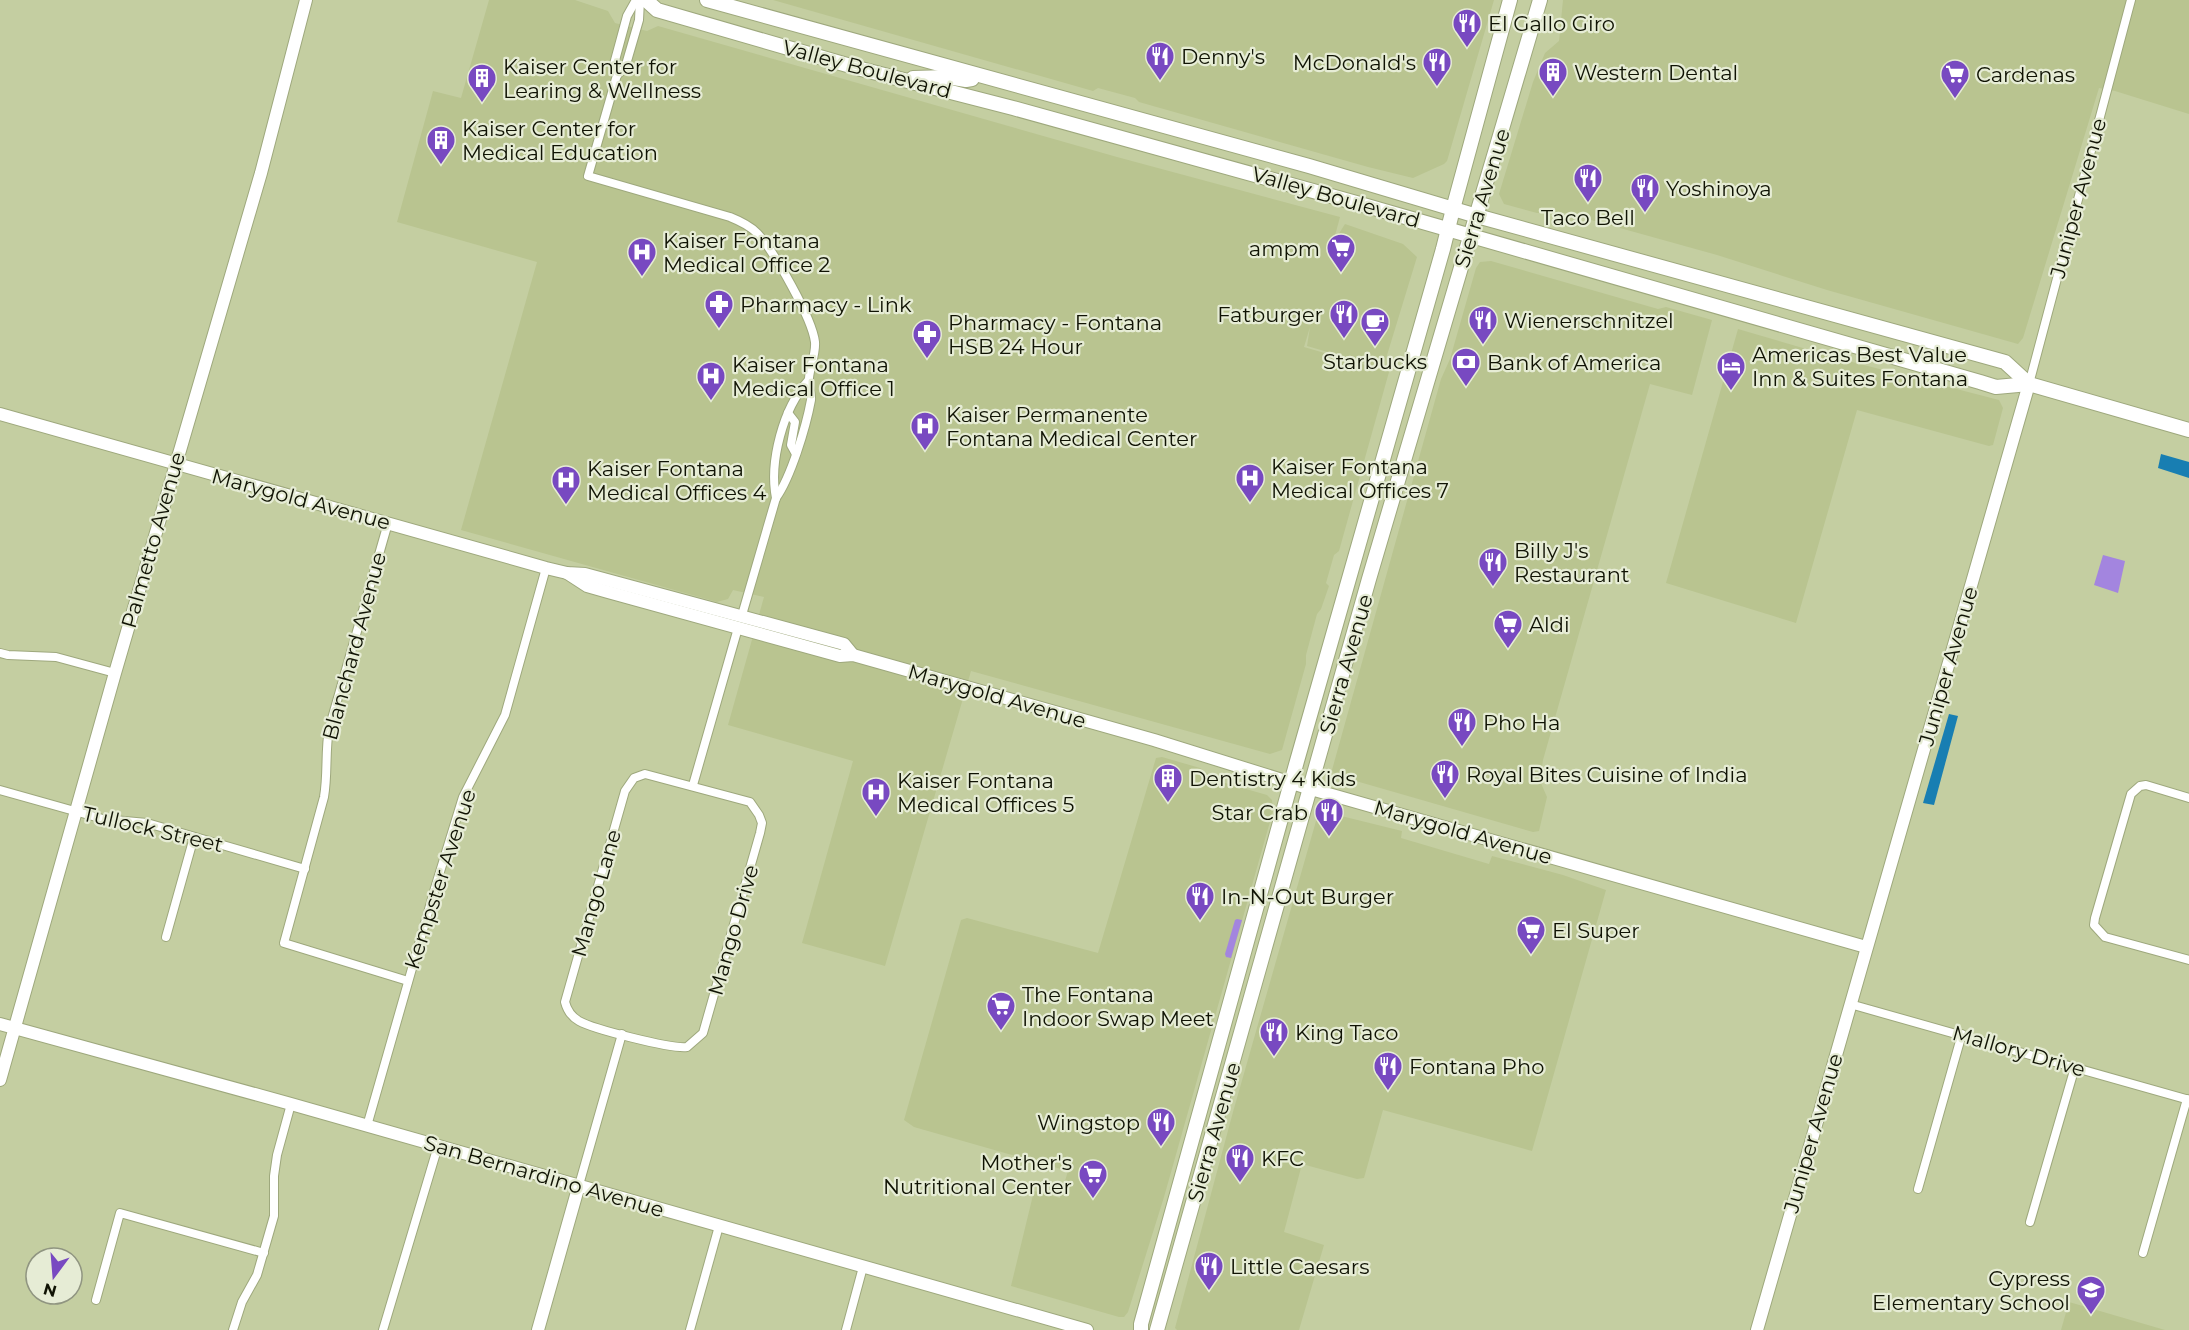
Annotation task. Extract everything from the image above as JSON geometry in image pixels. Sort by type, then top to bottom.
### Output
[{"type":"main road","name":"Valley Boulevard","points":[[646,0],[657,10],[899,79],[1090,129],[1448,229],[1996,387],[2029,384],[2189,430]]},
{"type":"main road","name":"Valley Boulevard","points":[[707,0],[2005,362],[2029,384]]},
{"type":"main road","name":"Sierra Avenue","points":[[1142,1330],[1141,1324],[1222,1029],[1448,229],[1510,0]]},
{"type":"main road","name":"Sierra Avenue","points":[[1157,1330],[1369,579],[1540,0]]},
{"type":"main road","points":[[899,79],[948,77],[966,80],[981,76]]},
{"type":"main road","points":[[1213,1134],[1212,1105],[1231,1034],[1230,1031],[1222,1029]]},
{"type":"street","name":"Palmetto Avenue","points":[[0,1080],[115,673],[261,172],[306,0]]},
{"type":"street","points":[[638,0],[627,16],[614,64],[617,75],[588,176],[730,216],[750,227],[762,239],[785,276],[812,330],[815,351],[808,381],[812,397],[796,454],[783,488],[776,498],[742,615]]},
{"type":"street","points":[[617,75],[625,68],[639,20],[638,0]]},
{"type":"street","name":"Juniper Avenue","points":[[1757,1330],[2029,384],[2131,0]]},
{"type":"street","points":[[776,498],[773,486],[775,459],[788,413],[797,393],[808,381]]},
{"type":"street","points":[[788,413],[795,422],[791,445],[796,454]]},
{"type":"street","name":"Marygold Avenue","points":[[0,414],[546,568],[585,574],[742,615]]},
{"type":"street","name":"Blanchard Avenue","points":[[388,523],[328,729],[326,789],[284,944],[408,981]]},
{"type":"street","name":"Kempster Avenue","points":[[367,1126],[463,798],[505,715],[546,568]]},
{"type":"street","name":"Marygold Avenue","points":[[567,573],[586,586],[840,656],[853,656],[1154,740],[1311,789],[1866,947]]},
{"type":"street","points":[[608,592],[630,592],[715,616],[742,615],[770,631],[853,656]]},
{"type":"street","points":[[693,785],[738,628]]},
{"type":"street","points":[[0,653],[8,656],[56,657],[115,673]]},
{"type":"street","name":"Mango Lane","points":[[622,1034],[579,1021],[569,1012],[565,998],[628,786],[638,775],[645,774],[693,785]]},
{"type":"street","name":"Mango Drive","points":[[622,1034],[679,1048],[692,1045],[700,1038],[748,880],[762,823],[757,810],[746,800],[693,785]]},
{"type":"street","points":[[2189,798],[2146,785],[2136,789],[2128,801],[2095,918],[2097,930],[2105,937],[2189,960]]},
{"type":"street","name":"Tullock Street","points":[[0,790],[113,820],[147,823],[305,869]]},
{"type":"street","points":[[166,937],[194,837]]},
{"type":"street","name":"Mallory Drive","points":[[1850,1004],[2188,1099]]},
{"type":"street","name":"San Bernardino Avenue","points":[[0,1024],[579,1185],[1087,1330]]},
{"type":"street","points":[[538,1330],[622,1034]]},
{"type":"street","points":[[1918,1189],[1962,1034]]},
{"type":"street","points":[[2030,1222],[2075,1067]]},
{"type":"street","points":[[2143,1253],[2188,1099]]},
{"type":"street","points":[[233,1330],[242,1302],[257,1275],[274,1216],[274,1176],[277,1155],[291,1104]]},
{"type":"street","points":[[383,1330],[438,1146]]},
{"type":"street","points":[[96,1300],[120,1213],[264,1253]]},
{"type":"street","points":[[690,1330],[719,1226]]},
{"type":"street","points":[[846,1330],[863,1267]]},
{"type":"shaded area","name":"Kaiser Permanente Fontana Medical Center","points":[[489,0],[575,0],[608,11],[615,23],[647,31],[658,26],[1117,157],[1340,217],[1333,243],[1345,224],[1403,244],[1417,257],[1384,365],[1379,367],[1307,346],[1310,327],[1304,347],[1389,372],[1339,551],[1334,555],[1326,583],[1329,586],[1317,614],[1306,655],[1306,664],[1282,750],[1270,754],[971,671],[885,966],[802,943],[853,761],[728,725],[764,597],[733,590],[728,599],[717,602],[461,530],[537,262],[397,222],[433,91],[461,98]]},
{"type":"shaded area","points":[[773,0],[1494,0],[1447,161],[1413,178],[1139,102],[1135,98],[1098,88],[1093,91]]},
{"type":"shaded area","points":[[1563,0],[2189,0],[2189,114],[2099,88],[2023,338],[2018,344],[1566,213],[1537,213],[1504,204],[1499,194],[1533,82],[1545,53],[1559,41]]},
{"type":"shaded area","points":[[1491,261],[1658,309],[1666,307],[1712,320],[1692,395],[1650,384],[1543,760],[1540,781],[1547,797],[1539,831],[1533,832],[1335,775],[1332,770],[1441,379],[1450,359],[1476,268],[1480,262]]},
{"type":"shaded area","points":[[1738,329],[1837,358],[1999,400],[2003,408],[1993,445],[1989,446],[1857,410],[1796,623],[1666,583]]},
{"type":"shaded area","points":[[2103,555],[2125,561],[2118,593],[2094,585]]},
{"type":"shaded area","points":[[1162,757],[1200,768],[1218,781],[1267,795],[1272,800],[1273,811],[1164,1197],[1128,1312],[1124,1317],[1119,1317],[1011,1286],[1034,1191],[1060,1198],[1068,1171],[914,1127],[904,1120],[961,920],[967,918],[1098,953],[1156,758]]},
{"type":"shaded area","points":[[1325,812],[1402,831],[1401,838],[1489,864],[1492,856],[1563,875],[1606,890],[1532,1151],[1383,1110],[1364,1178],[1357,1179],[1302,1164],[1284,1232],[1324,1245],[1299,1330],[1177,1330],[1175,1328],[1233,1112],[1318,814]]},
{"type":"shaded area","points":[[1237,919],[1242,920],[1231,958],[1226,957],[1225,954]]},
{"type":"shaded area","name":"Cypress Elementary School","points":[[2069,1302],[2165,1330],[2061,1330]]},
{"type":"water","points":[[2161,454],[2189,462],[2189,478],[2158,468]]},
{"type":"water","points":[[1949,714],[1958,716],[1934,805],[1923,803]]},
{"type":"place","name":"El Gallo Giro","points":[[1467,48]]},
{"type":"place","name":"Denny's","points":[[1160,82]]},
{"type":"place","name":"McDonald's","points":[[1437,88]]},
{"type":"place","name":"Western Dental","points":[[1553,98]]},
{"type":"place","name":"Cardenas","points":[[1955,100]]},
{"type":"place","name":"Kaiser Center for Learing & Wellness","points":[[482,104]]},
{"type":"place","name":"Kaiser Center for Medical Education","points":[[441,166]]},
{"type":"place","name":"Taco Bell","points":[[1588,204]]},
{"type":"place","name":"Yoshinoya","points":[[1645,214]]},
{"type":"place","name":"ampm","points":[[1341,274]]},
{"type":"place","name":"Kaiser Fontana Medical Office 2","points":[[642,278]]},
{"type":"place","name":"Pharmacy - Link","points":[[719,330]]},
{"type":"place","name":"Fatburger","points":[[1344,340]]},
{"type":"place","name":"Wienerschnitzel","points":[[1483,346]]},
{"type":"place","name":"Starbucks","points":[[1375,348]]},
{"type":"place","name":"Pharmacy - Fontana HSB 24 Hour","points":[[927,360]]},
{"type":"place","name":"Bank of America","points":[[1466,388]]},
{"type":"place","name":"Americas Best Value Inn & Suites Fontana","points":[[1731,392]]},
{"type":"place","name":"Kaiser Fontana Medical Office 1","points":[[711,402]]},
{"type":"place","name":"Kaiser Permanente Fontana Medical Center","points":[[925,452]]},
{"type":"place","name":"Kaiser Fontana Medical Offices 7","points":[[1250,504]]},
{"type":"place","name":"Kaiser Fontana Medical Offices 4","points":[[566,506]]},
{"type":"place","name":"Billy J's Restaurant","points":[[1493,588]]},
{"type":"place","name":"Aldi","points":[[1508,650]]},
{"type":"place","name":"Pho Ha","points":[[1462,748]]},
{"type":"place","name":"Royal Bites Cuisine of India","points":[[1445,800]]},
{"type":"place","name":"Dentistry 4 Kids","points":[[1168,804]]},
{"type":"place","name":"Kaiser Fontana Medical Offices 5","points":[[876,818]]},
{"type":"place","name":"Star Crab","points":[[1329,838]]},
{"type":"place","name":"In-N-Out Burger","points":[[1200,922]]},
{"type":"place","name":"El Super","points":[[1531,956]]},
{"type":"place","name":"The Fontana Indoor Swap Meet","points":[[1001,1032]]},
{"type":"place","name":"King Taco","points":[[1274,1058]]},
{"type":"place","name":"Fontana Pho","points":[[1388,1092]]},
{"type":"place","name":"Wingstop","points":[[1161,1148]]},
{"type":"place","name":"KFC","points":[[1240,1184]]},
{"type":"place","name":"Mother's Nutritional Center","points":[[1093,1200]]},
{"type":"place","name":"Little Caesars","points":[[1209,1292]]},
{"type":"place","name":"Cypress Elementary School","points":[[2091,1316]]}]
